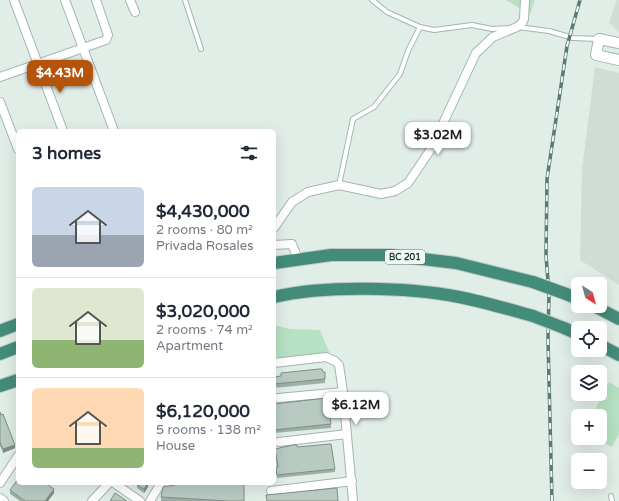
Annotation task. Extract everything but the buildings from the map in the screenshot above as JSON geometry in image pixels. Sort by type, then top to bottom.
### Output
[{"type":"highway","points":[[276,254],[297,256]]},
{"type":"highway","name":"BC 201","points":[[297,256],[389,255],[456,263],[533,282],[571,296]]},
{"type":"highway","points":[[276,261],[297,256]]},
{"type":"highway","points":[[276,297],[331,290],[385,289],[459,297],[533,316],[571,331]]},
{"type":"highway","points":[[607,313],[619,319]]},
{"type":"highway","points":[[0,331],[16,325]]},
{"type":"highway","points":[[0,354],[16,348]]},
{"type":"highway","points":[[607,349],[619,355]]},
{"type":"highway","points":[[0,386],[16,381]]},
{"type":"street","points":[[14,0],[62,129]]},
{"type":"street","points":[[65,0],[113,129]]},
{"type":"street","points":[[0,77],[108,38],[96,0]]},
{"type":"street","points":[[130,0],[135,12]]},
{"type":"street","points":[[276,225],[292,202],[308,192],[339,185],[382,194],[395,191],[408,183],[431,149],[476,53],[493,37],[517,27],[524,19],[525,0]]},
{"type":"street","points":[[619,43],[599,39],[596,54],[619,60]]},
{"type":"street","points":[[0,102],[16,143]]},
{"type":"street","points":[[276,245],[292,244],[297,256]]},
{"type":"street","points":[[276,363],[326,357],[335,361],[340,369],[353,501]]},
{"type":"street","points":[[278,398],[343,392]]},
{"type":"street","points":[[278,442],[347,434]]},
{"type":"street","points":[[2,480],[16,459]]},
{"type":"street","points":[[0,467],[2,480]]},
{"type":"street","points":[[271,491],[352,481]]},
{"type":"street","points":[[92,501],[106,485]]},
{"type":"street","points":[[117,485],[140,501]]},
{"type":"street","points":[[150,501],[160,485]]},
{"type":"street","points":[[0,498],[4,501]]},
{"type":"lane","points":[[185,0],[200,49]]},
{"type":"lane","points":[[372,0],[387,12],[420,28],[434,30],[472,25],[492,29],[517,27],[549,30],[573,38],[599,39]]},
{"type":"lane","points":[[339,185],[353,119],[374,107],[400,74],[408,51],[420,28]]},
{"type":"shaded area","points":[[617,0],[619,0],[619,33],[609,22]]},
{"type":"shaded area","points":[[595,67],[619,73],[619,285],[580,260],[582,169]]},
{"type":"green space","points":[[506,0],[535,0],[530,14]]},
{"type":"green space","points":[[276,326],[290,329],[320,330],[330,354],[276,358]]},
{"type":"green space","points":[[609,382],[619,388],[619,434],[612,447],[607,444],[607,409],[596,409],[600,401],[607,401],[607,386]]},
{"type":"railway","points":[[552,501],[548,339],[549,293],[546,256],[547,179],[567,46],[580,0]]}]
